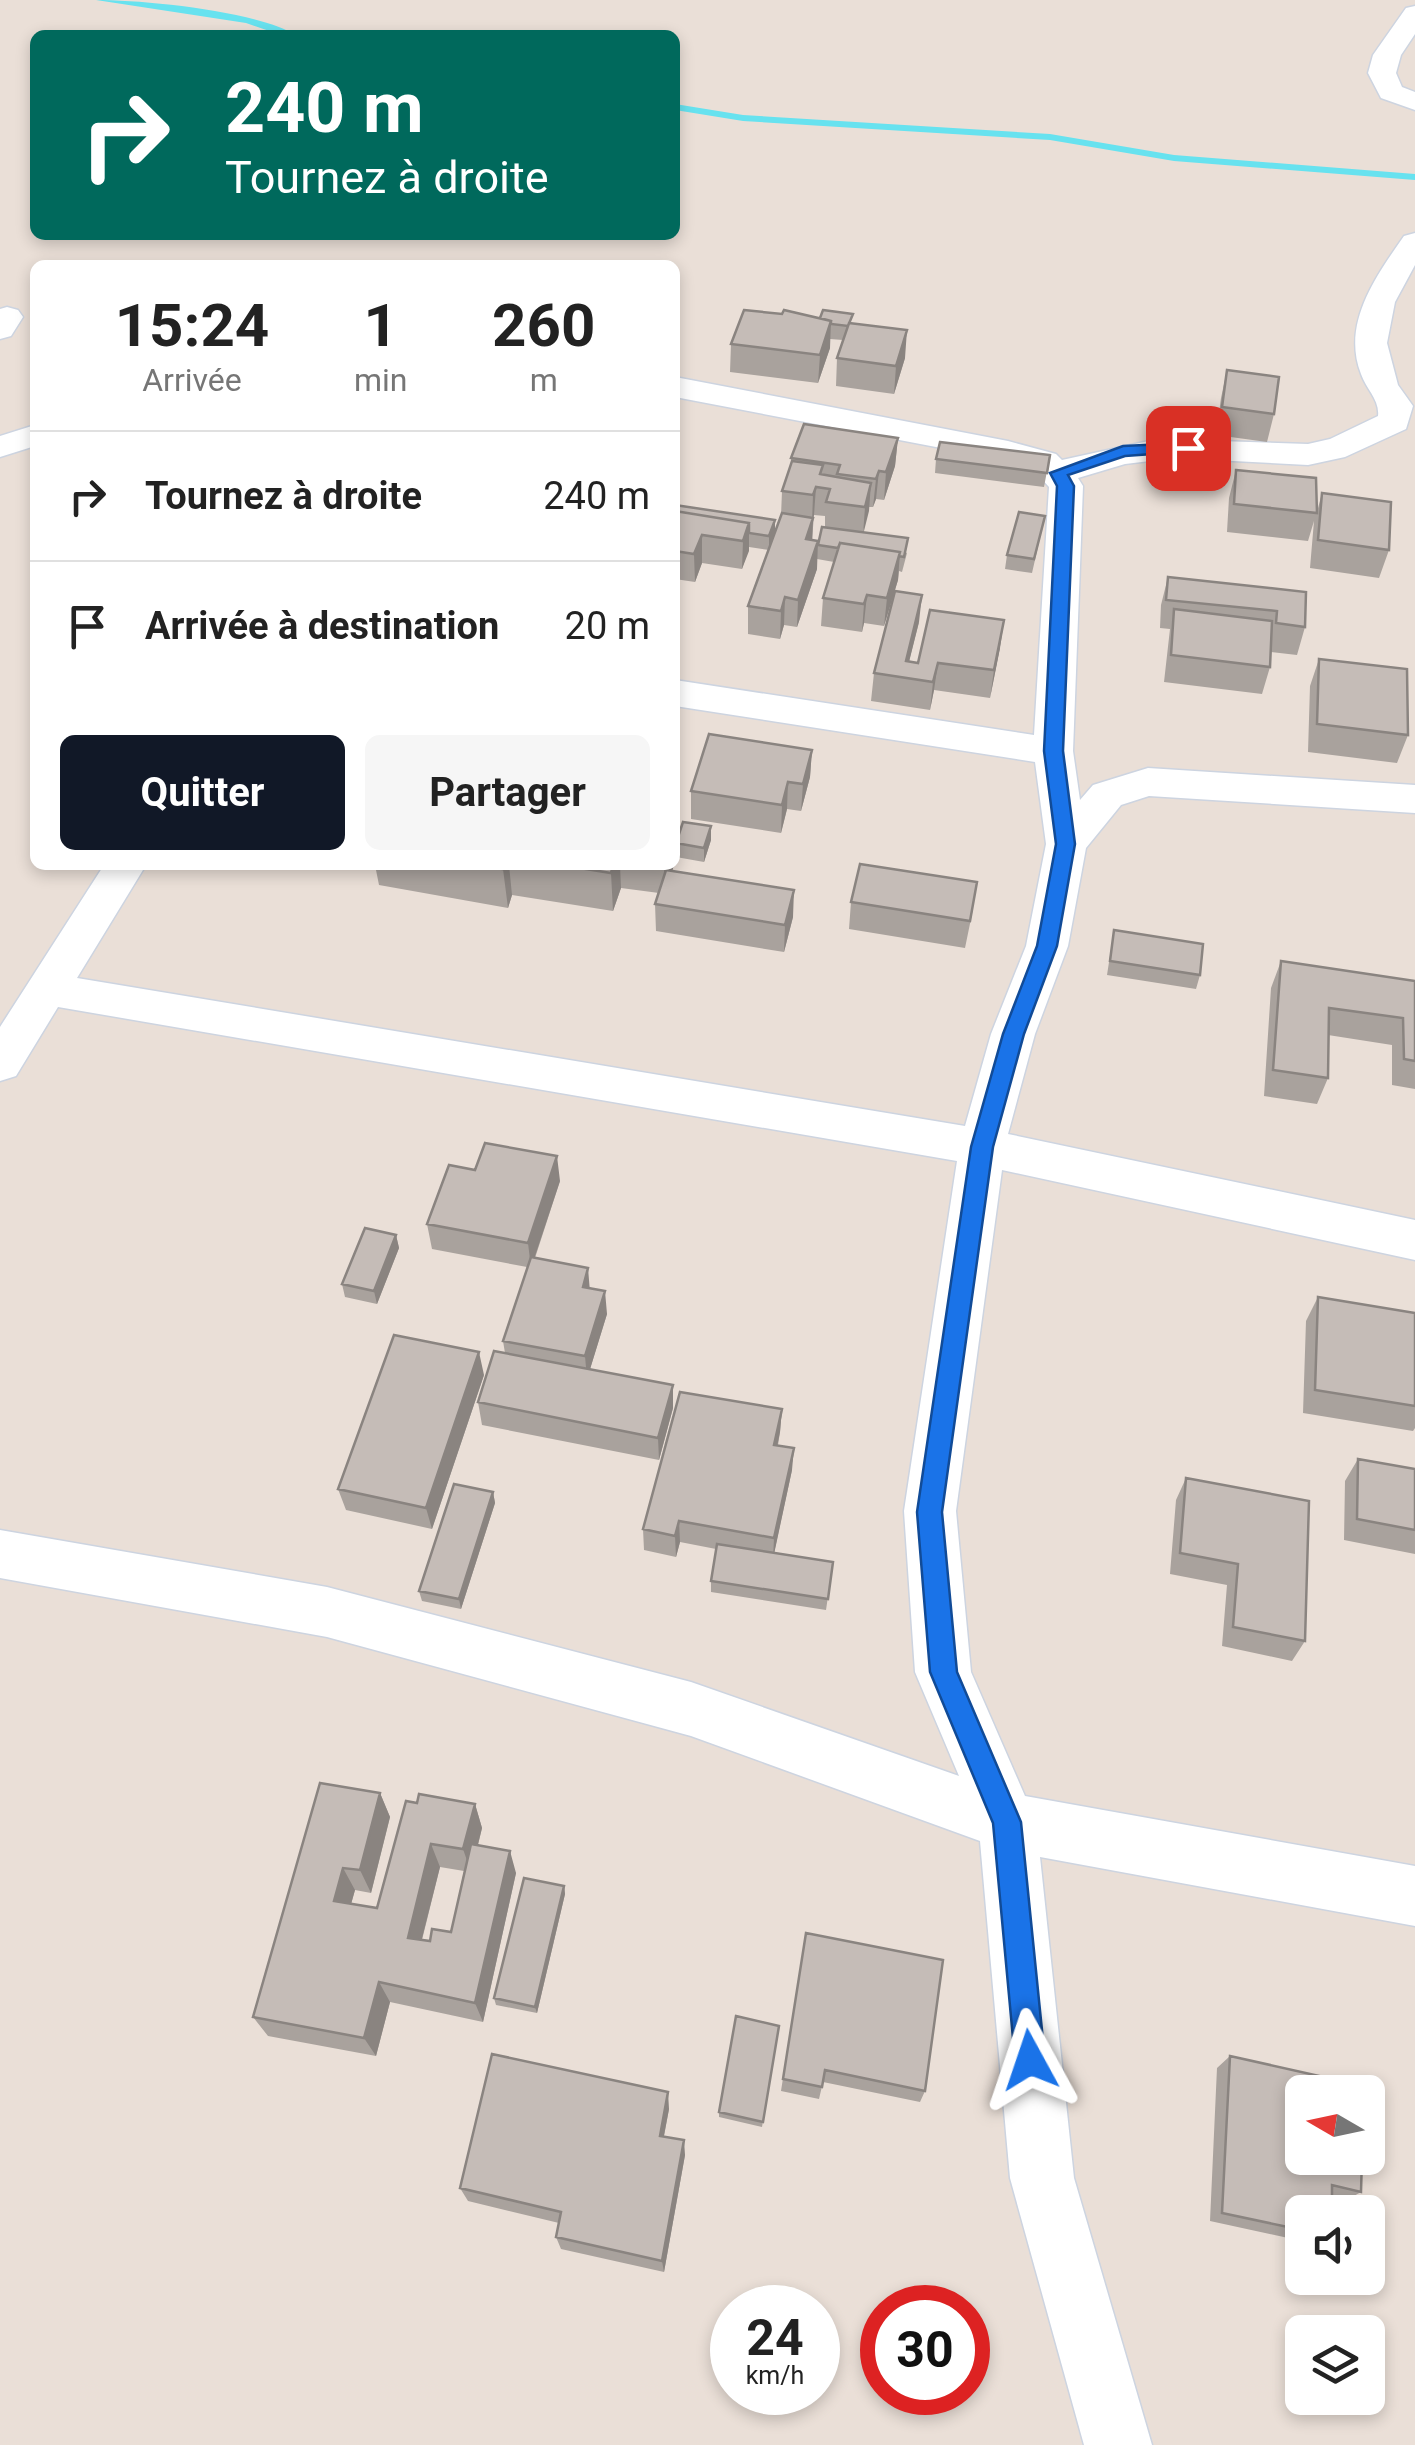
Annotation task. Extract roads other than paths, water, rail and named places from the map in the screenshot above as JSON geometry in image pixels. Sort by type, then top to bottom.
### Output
[{"type":"street","points":[[1415,14],[1387,55],[1382,74],[1391,92],[1415,102]]},
{"type":"street","points":[[1058,473],[1123,451],[1188,448],[1278,455],[1323,452],[1344,445],[1368,429],[1394,422],[1396,406],[1372,369],[1370,338],[1378,304],[1415,242]]},
{"type":"street","points":[[680,388],[1044,460],[1066,486],[1053,751],[1066,844],[1047,946],[1013,1034],[982,1147],[930,1512],[944,1672],[1007,1822],[1042,2178],[1118,2445]]},
{"type":"street","points":[[0,447],[30,437]]},
{"type":"street","points":[[0,464],[30,467]]},
{"type":"street","points":[[680,694],[1053,751]]},
{"type":"street","points":[[1066,844],[1106,795],[1148,782],[1415,799]]},
{"type":"street","points":[[0,1064],[122,870]]},
{"type":"street","points":[[47,989],[982,1147],[1415,1240]]},
{"type":"street","points":[[0,1554],[327,1612],[634,1693],[691,1709],[1007,1822],[1415,1896]]},
{"type":"waterway","points":[[101,0],[248,20],[277,30]]},
{"type":"waterway","points":[[680,108],[743,118],[1050,137],[1174,158],[1415,177]]}]
